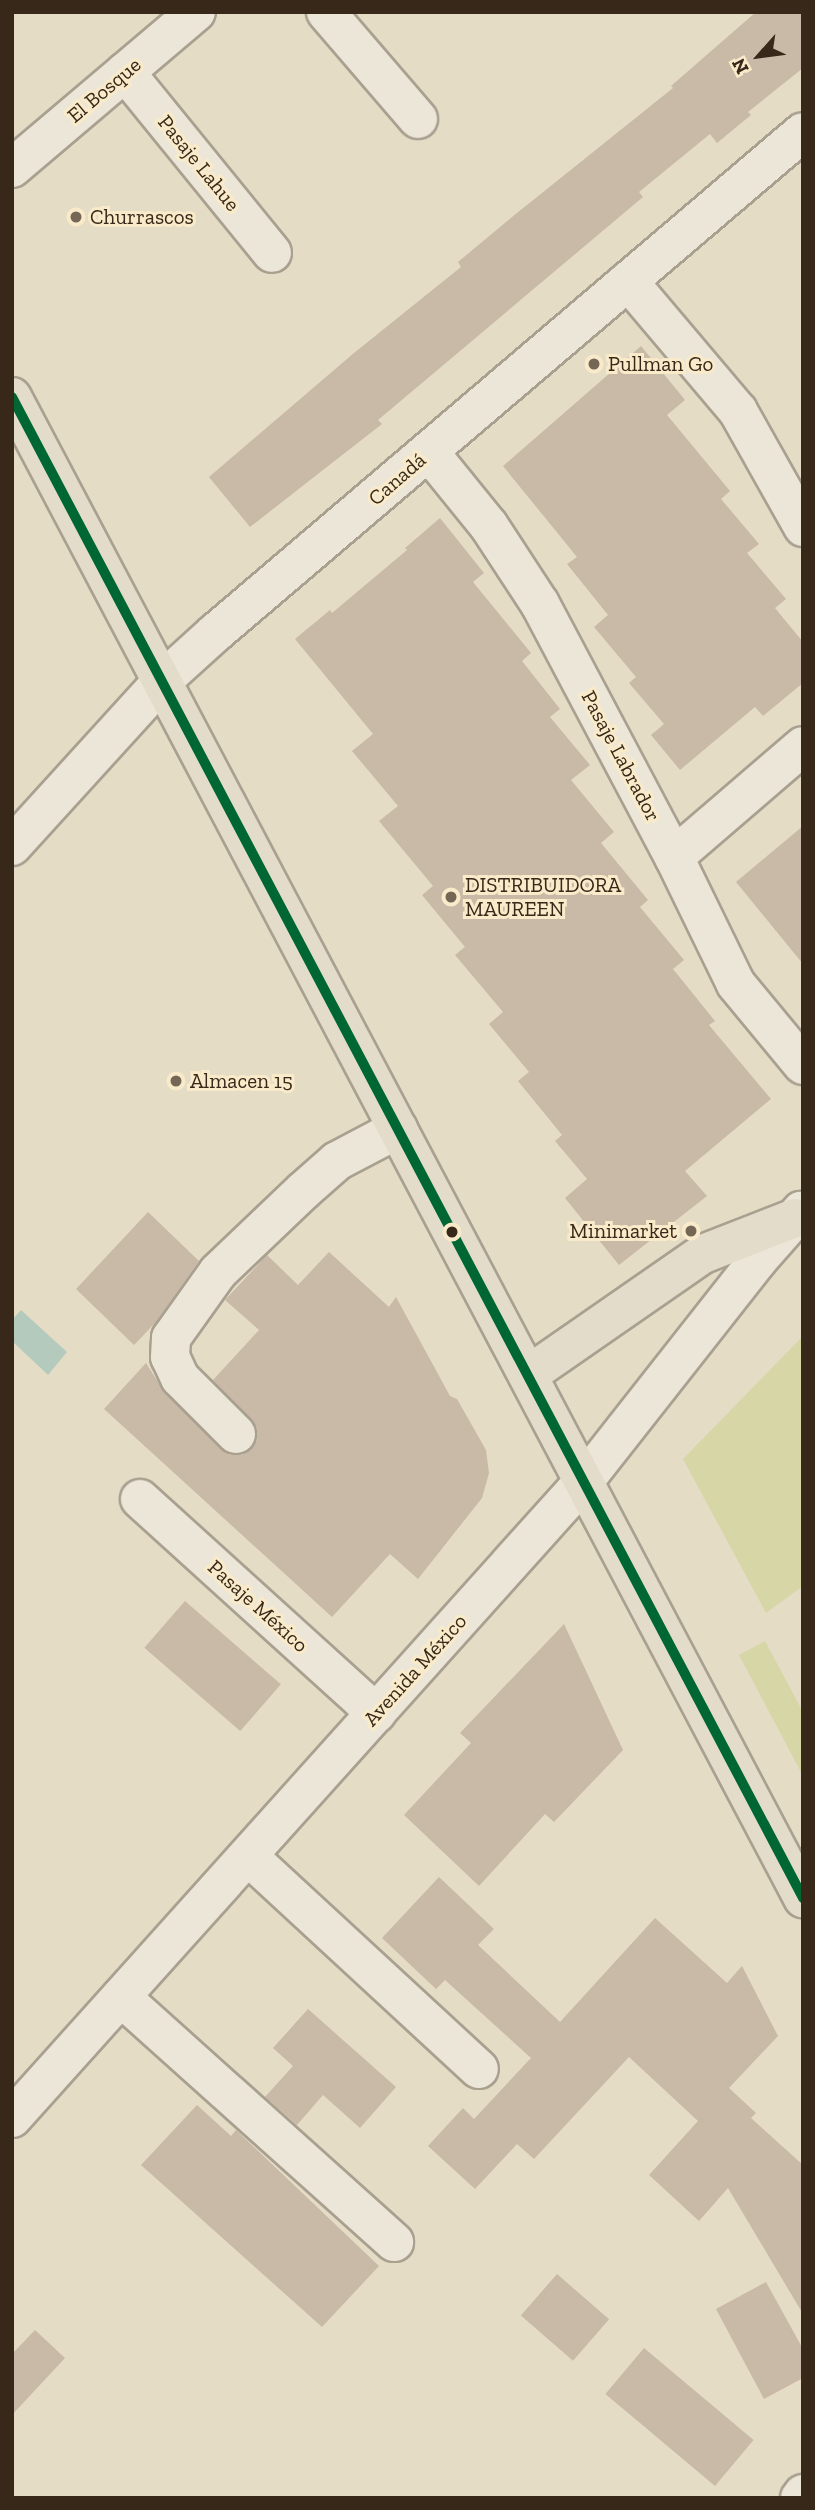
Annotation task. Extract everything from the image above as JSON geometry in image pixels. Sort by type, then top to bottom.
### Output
[{"type":"main road","points":[[12,397],[803,1898]]},
{"type":"main road","points":[[528,1375],[703,1254],[799,1214]]},
{"type":"street","name":"El Bosque","points":[[12,168],[196,12]]},
{"type":"street","points":[[326,12],[418,119]]},
{"type":"street","name":"Pasaje Lahue","points":[[125,72],[272,253]]},
{"type":"street","name":"Canadá","points":[[12,846],[162,681],[803,132]]},
{"type":"street","points":[[628,281],[738,411],[803,527]]},
{"type":"street","name":"Pasaje Labrador","points":[[429,452],[489,526],[540,604],[674,857],[736,984],[803,1065]]},
{"type":"street","points":[[674,857],[803,747]]},
{"type":"street","points":[[236,1434],[180,1378],[170,1357],[171,1338],[218,1272],[303,1191],[337,1161],[398,1129]]},
{"type":"street","name":"Avenida México","points":[[12,2118],[584,1481],[799,1214]]},
{"type":"street","name":"Pasaje México","points":[[140,1499],[376,1713]]},
{"type":"street","points":[[248,1856],[479,2069]]},
{"type":"street","points":[[121,1997],[394,2242]]},
{"type":"green space","points":[[803,1336],[803,1586],[766,1613],[683,1459]]},
{"type":"green space","points":[[765,1641],[803,1712],[803,1776],[739,1655]]},
{"type":"shaded area","points":[[21,1310],[67,1352],[48,1375],[12,1341],[12,1320]]},
{"type":"building","points":[[756,12],[803,12],[803,68],[748,112],[751,115],[717,143],[710,134],[639,192],[643,197],[378,420],[382,424],[250,527],[209,477],[354,353],[461,267],[458,262],[673,88],[671,86]]},
{"type":"building","points":[[641,346],[685,400],[667,415],[730,491],[721,499],[759,544],[747,553],[786,599],[775,608],[803,642],[803,683],[763,716],[755,707],[680,770],[651,735],[664,724],[629,683],[636,677],[594,627],[608,615],[567,564],[577,557],[503,466]]},
{"type":"building","points":[[440,518],[484,573],[473,582],[531,653],[522,661],[560,709],[550,717],[590,765],[571,780],[614,832],[601,843],[648,900],[640,907],[684,960],[673,969],[715,1021],[709,1025],[771,1099],[685,1171],[707,1196],[619,1265],[565,1198],[587,1179],[555,1141],[562,1135],[518,1081],[529,1072],[489,1024],[503,1012],[455,955],[465,947],[422,895],[433,886],[379,821],[398,806],[352,751],[373,734],[295,639],[330,610],[332,613],[407,550],[405,548]]},
{"type":"building","points":[[803,826],[803,964],[736,882]]},
{"type":"building","points":[[148,1212],[199,1261],[156,1322],[134,1345],[76,1289]]},
{"type":"building","points":[[329,1252],[389,1307],[396,1297],[450,1396],[457,1399],[486,1450],[489,1473],[482,1498],[418,1579],[390,1554],[332,1617],[104,1409],[146,1363],[165,1393],[221,1449],[231,1455],[242,1455],[251,1450],[257,1440],[257,1428],[213,1380],[259,1330],[225,1300],[267,1255],[298,1285]]},
{"type":"building","points":[[185,1601],[281,1684],[240,1731],[144,1648]]},
{"type":"building","points":[[564,1624],[623,1750],[554,1822],[545,1814],[479,1886],[404,1815],[471,1743],[460,1733]]},
{"type":"building","points":[[439,1877],[494,1929],[478,1945],[560,2022],[655,1918],[727,1983],[742,1966],[778,2036],[729,2088],[756,2113],[751,2118],[803,2165],[803,2314],[728,2188],[699,2221],[649,2175],[698,2121],[629,2057],[534,2159],[517,2144],[475,2189],[428,2146],[463,2108],[474,2119],[531,2058],[445,1980],[436,1989],[382,1938]]},
{"type":"building","points":[[308,2009],[396,2087],[360,2128],[323,2095],[297,2125],[265,2097],[293,2066],[273,2048]]},
{"type":"building","points":[[197,2105],[231,2136],[236,2130],[379,2266],[322,2327],[141,2165]]},
{"type":"building","points":[[557,2274],[609,2319],[573,2361],[521,2316]]},
{"type":"building","points":[[766,2282],[803,2349],[803,2378],[764,2399],[716,2309]]},
{"type":"building","points":[[35,2330],[65,2358],[12,2415],[12,2354]]},
{"type":"building","points":[[644,2348],[754,2440],[715,2486],[605,2394]]},
{"type":"transit line","points":[[12,397],[803,1898]]},
{"type":"place","name":"Churrascos","points":[[76,217]]},
{"type":"place","name":"Pullman Go","points":[[594,364]]},
{"type":"place","name":"DISTRIBUIDORA MAUREEN","points":[[451,897]]},
{"type":"place","name":"Almacen 15","points":[[176,1081]]},
{"type":"place","name":"Minimarket","points":[[691,1231]]}]
